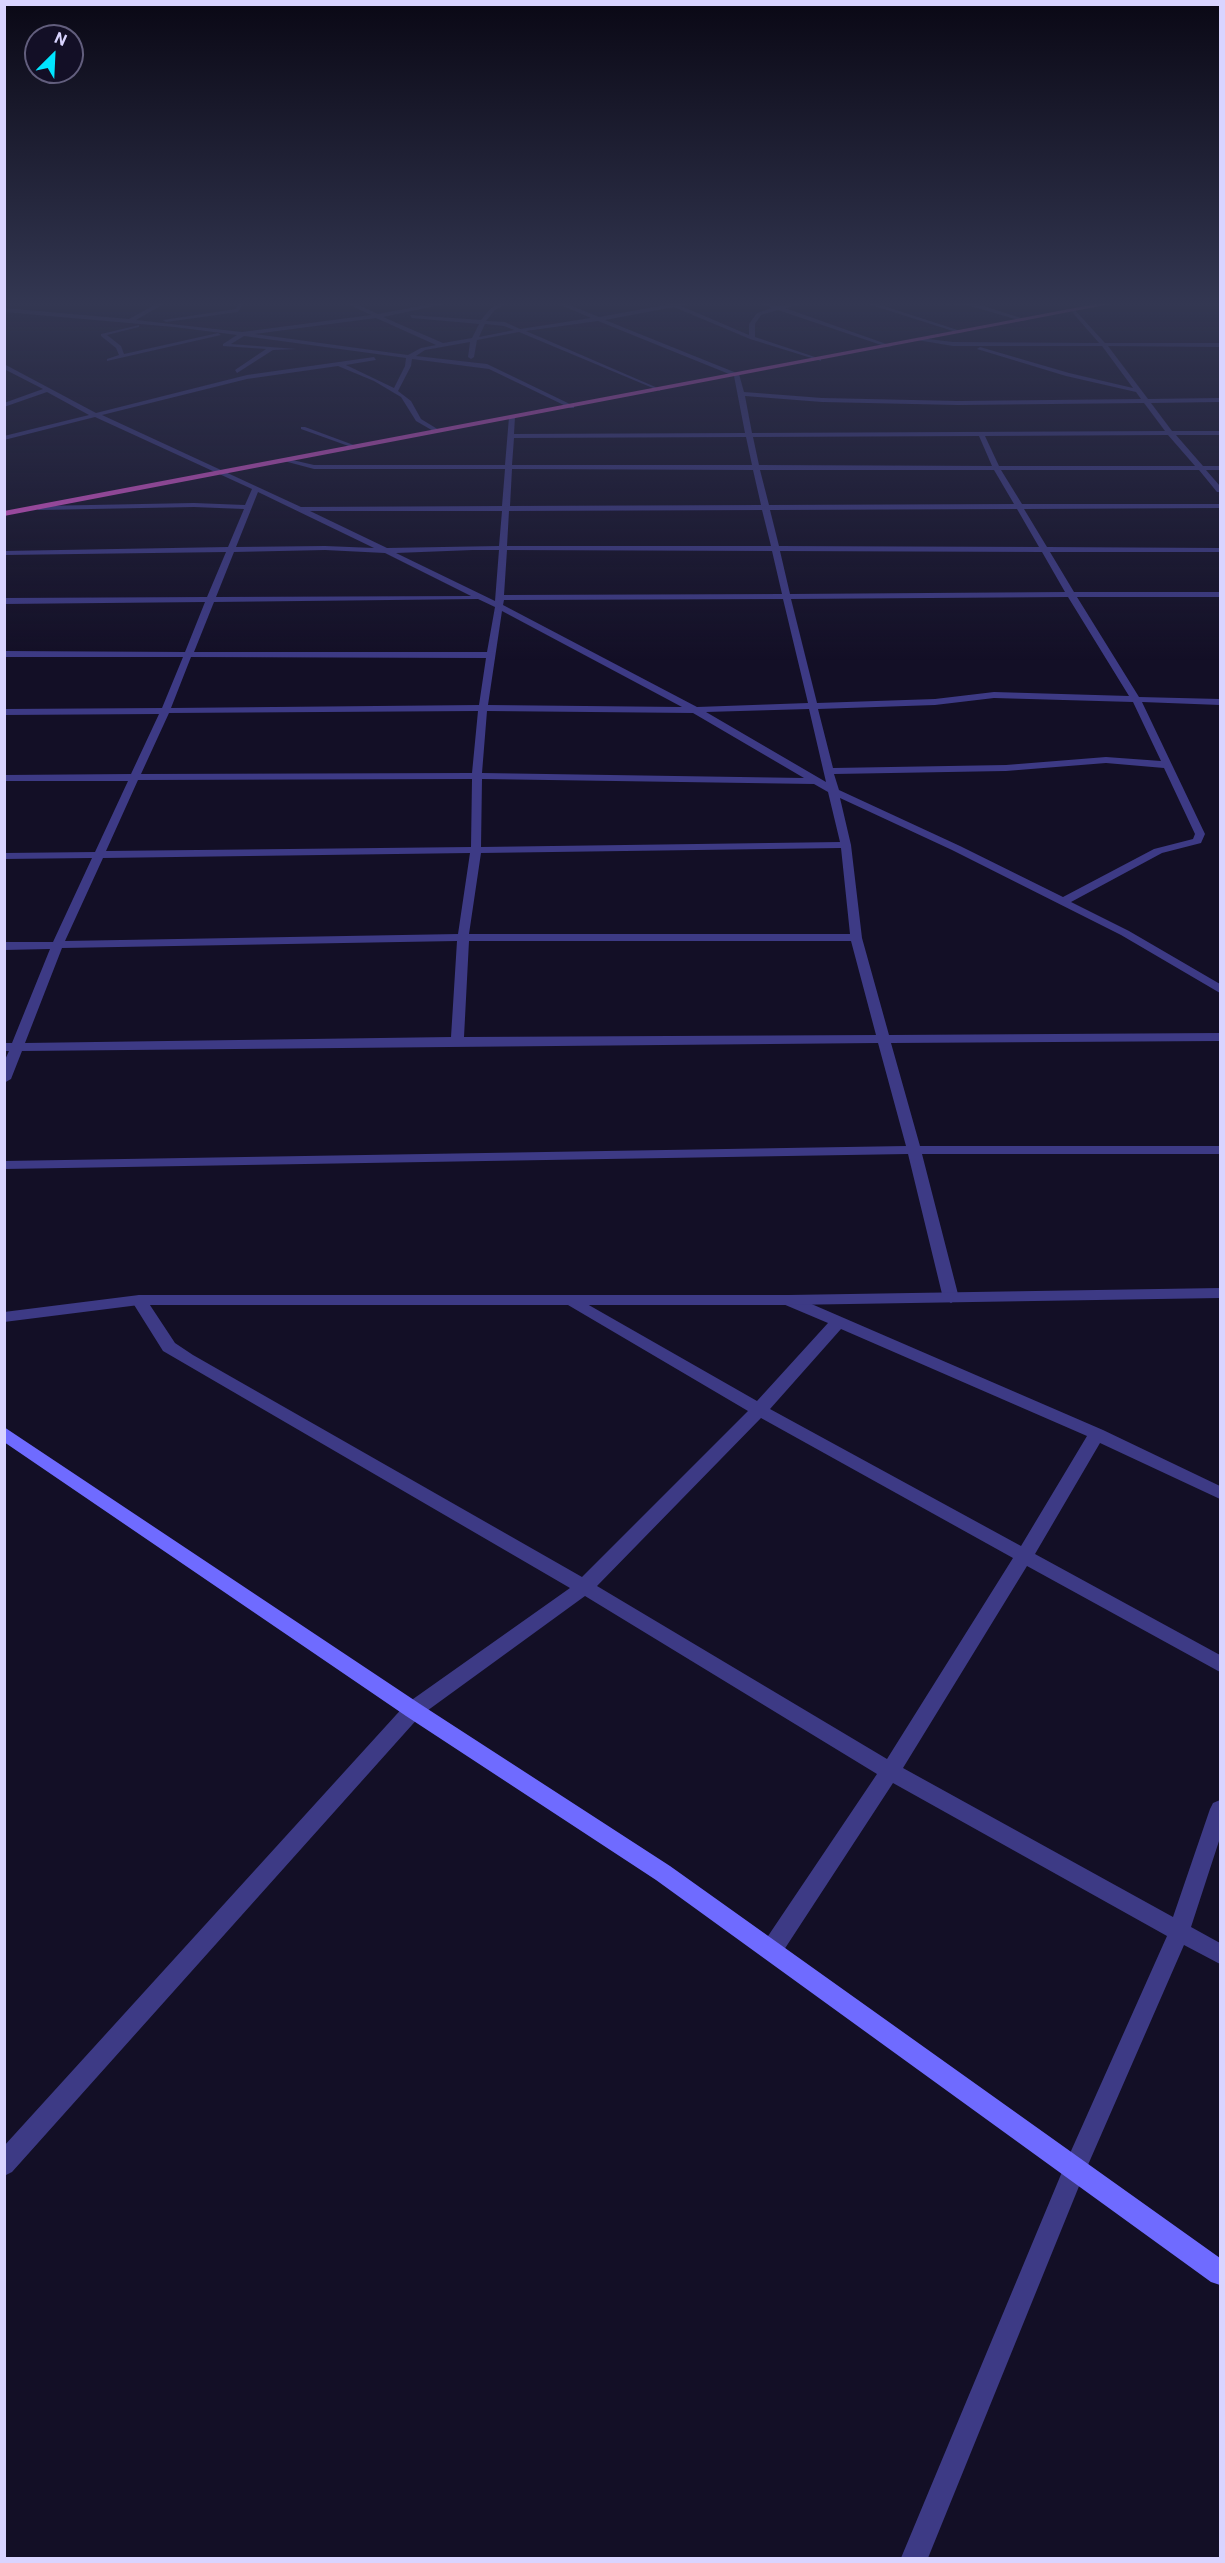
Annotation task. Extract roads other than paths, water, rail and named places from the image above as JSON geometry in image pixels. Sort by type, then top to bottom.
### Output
[{"type":"highway","points":[[4,514],[487,422]]},
{"type":"main road","points":[[4,1433],[413,1710],[663,1873],[1221,2272]]},
{"type":"street","points":[[4,438],[69,422]]},
{"type":"street","points":[[110,422],[225,473],[252,497]]},
{"type":"street","points":[[421,422],[437,431]]},
{"type":"street","points":[[457,1041],[463,937],[476,849],[477,776],[483,708],[499,602],[512,422]]},
{"type":"street","points":[[748,422],[756,468],[835,792],[846,845],[856,938],[915,1150],[951,1298]]},
{"type":"street","points":[[1161,422],[1221,490]]},
{"type":"street","points":[[303,428],[356,447]]},
{"type":"street","points":[[512,436],[1221,433]]},
{"type":"street","points":[[981,434],[997,469],[1137,701],[1200,834],[1197,841],[1158,851],[1062,902]]},
{"type":"street","points":[[288,460],[314,467],[1221,468]]},
{"type":"street","points":[[213,475],[252,497],[299,509],[481,598]]},
{"type":"street","points":[[39,508],[194,505],[252,497]]},
{"type":"street","points":[[4,1079],[57,946],[165,711],[252,497]]},
{"type":"street","points":[[299,509],[1221,506]]},
{"type":"street","points":[[4,553],[325,548],[383,551],[503,548],[1221,550]]},
{"type":"street","points":[[4,601],[481,598],[499,602],[1221,594]]},
{"type":"street","points":[[499,602],[695,710],[835,792],[956,848],[1125,933],[1221,989]]},
{"type":"street","points":[[4,654],[491,655]]},
{"type":"street","points":[[4,712],[483,708],[695,710],[935,702],[994,695],[1221,702]]},
{"type":"street","points":[[829,771],[1006,768],[1106,760],[1167,765]]},
{"type":"street","points":[[4,778],[477,776],[815,781]]},
{"type":"street","points":[[4,856],[846,845]]},
{"type":"street","points":[[4,946],[463,937],[856,938]]},
{"type":"street","points":[[4,1047],[457,1041],[1221,1037]]},
{"type":"street","points":[[4,1164],[915,1150],[1221,1150]]},
{"type":"street","points":[[4,1317],[139,1300],[788,1300],[1221,1293]]},
{"type":"street","points":[[139,1300],[169,1347],[187,1359],[584,1587],[890,1770],[1221,1954]]},
{"type":"street","points":[[788,1300],[1097,1434],[1221,1493]]},
{"type":"street","points":[[573,1301],[759,1410],[1023,1558],[1221,1664]]},
{"type":"street","points":[[4,2164],[413,1710],[584,1587],[759,1410],[838,1321]]},
{"type":"street","points":[[772,1949],[890,1770],[1023,1558],[1097,1434]]},
{"type":"street","points":[[915,2559],[1075,2168],[1179,1932],[1221,1809]]}]
